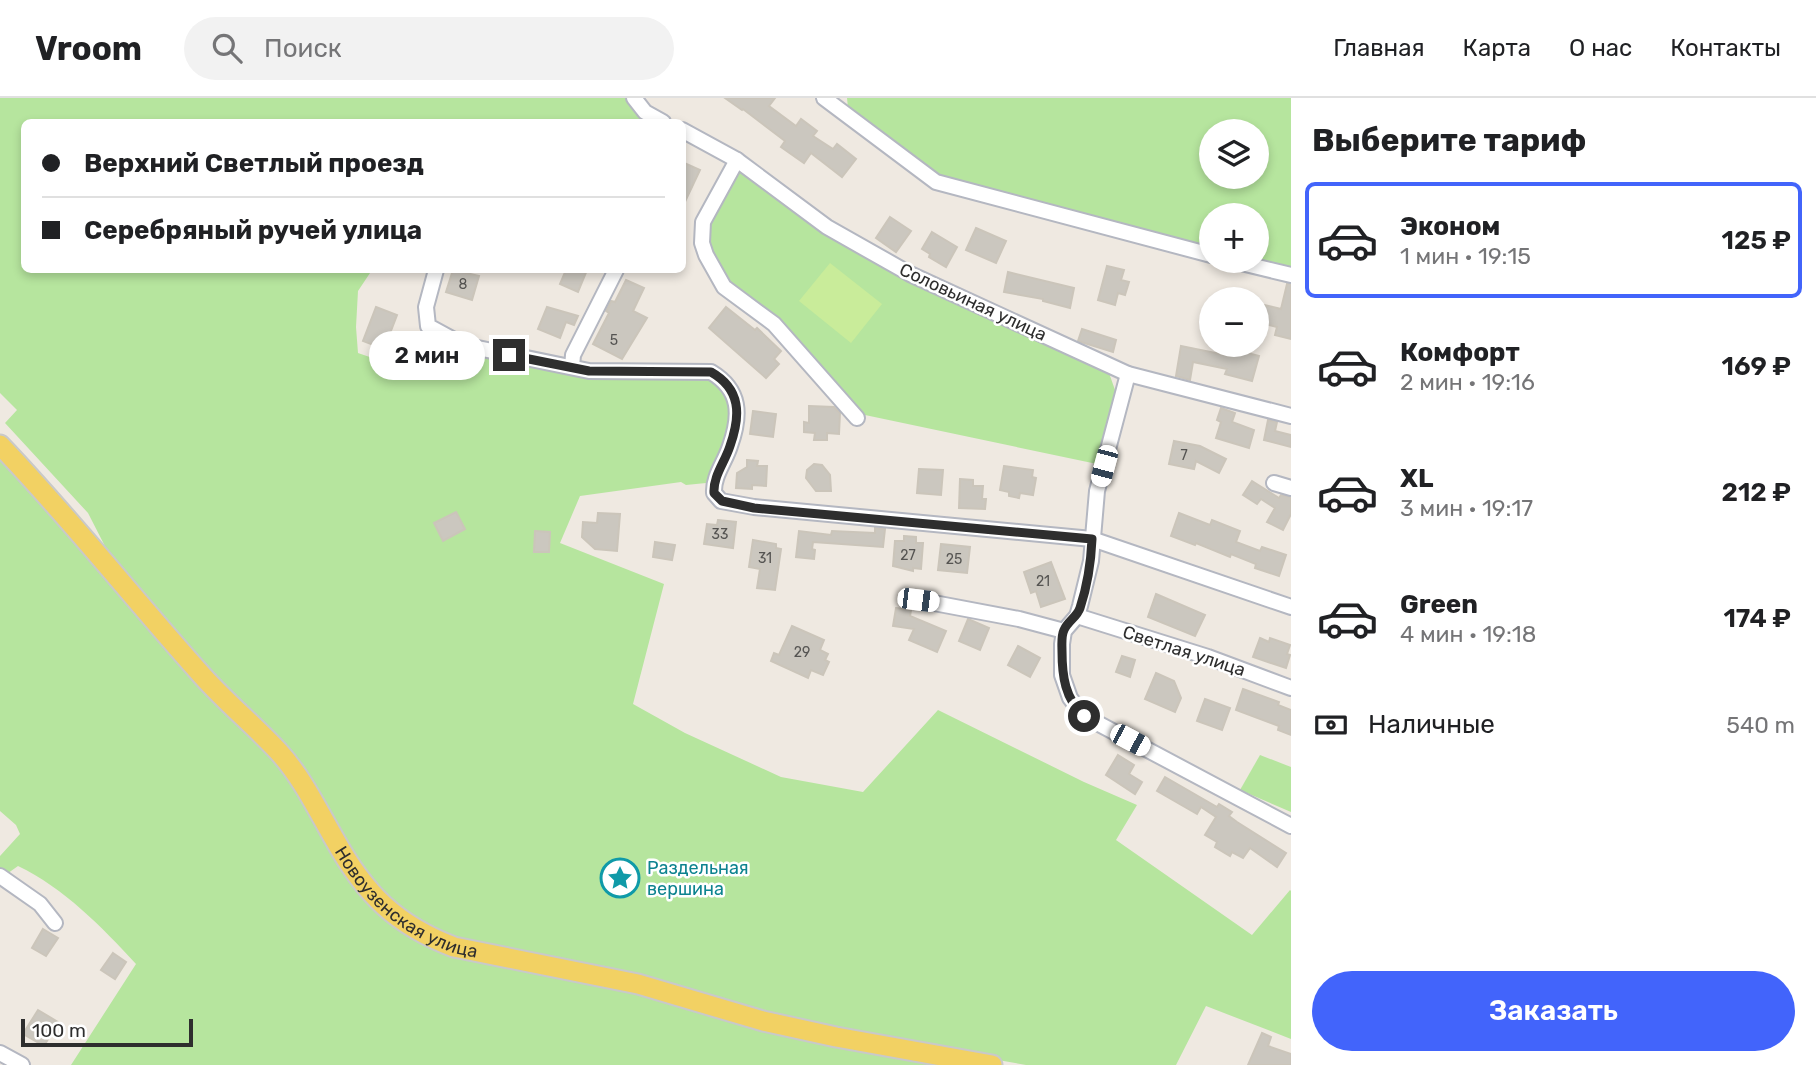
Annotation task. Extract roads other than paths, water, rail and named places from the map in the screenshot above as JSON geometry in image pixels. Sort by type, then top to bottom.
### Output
[{"type":"main road","name":"Новоузенская улица","points":[[0,445],[201,675],[279,752],[312,797],[335,841],[363,883],[380,903],[416,930],[454,947],[638,984],[763,1021],[992,1065]]},
{"type":"street","points":[[634,98],[645,112],[658,119]]},
{"type":"street","points":[[824,98],[936,183],[1199,252]]},
{"type":"street","name":"Соловьиная улица","points":[[686,132],[737,160],[827,227],[910,274],[1128,374],[1291,416]]},
{"type":"street","points":[[737,160],[703,222],[702,243],[706,255],[724,287],[774,324],[857,418]]},
{"type":"street","points":[[1269,270],[1291,275]]},
{"type":"street","points":[[435,273],[426,307],[428,326],[463,345],[589,371],[711,372],[723,379],[732,389],[737,418],[731,444],[714,484],[714,493],[722,501],[754,508],[1092,539],[1291,607]]},
{"type":"street","points":[[572,367],[573,355],[614,273]]},
{"type":"street","points":[[1128,374],[1097,491],[1091,561],[1077,616],[1063,631],[1062,675],[1070,698],[1084,716],[1291,826]]},
{"type":"street","points":[[1274,483],[1291,488]]},
{"type":"street","points":[[918,600],[1019,619],[1063,631]]},
{"type":"street","name":"Светлая улица","points":[[1077,616],[1208,657],[1291,688]]},
{"type":"street","points":[[0,876],[40,904],[55,923]]},
{"type":"street","points":[[0,1053],[22,1065]]},
{"type":"place","name":"Раздельная вершина","points":[[620,878]]}]
